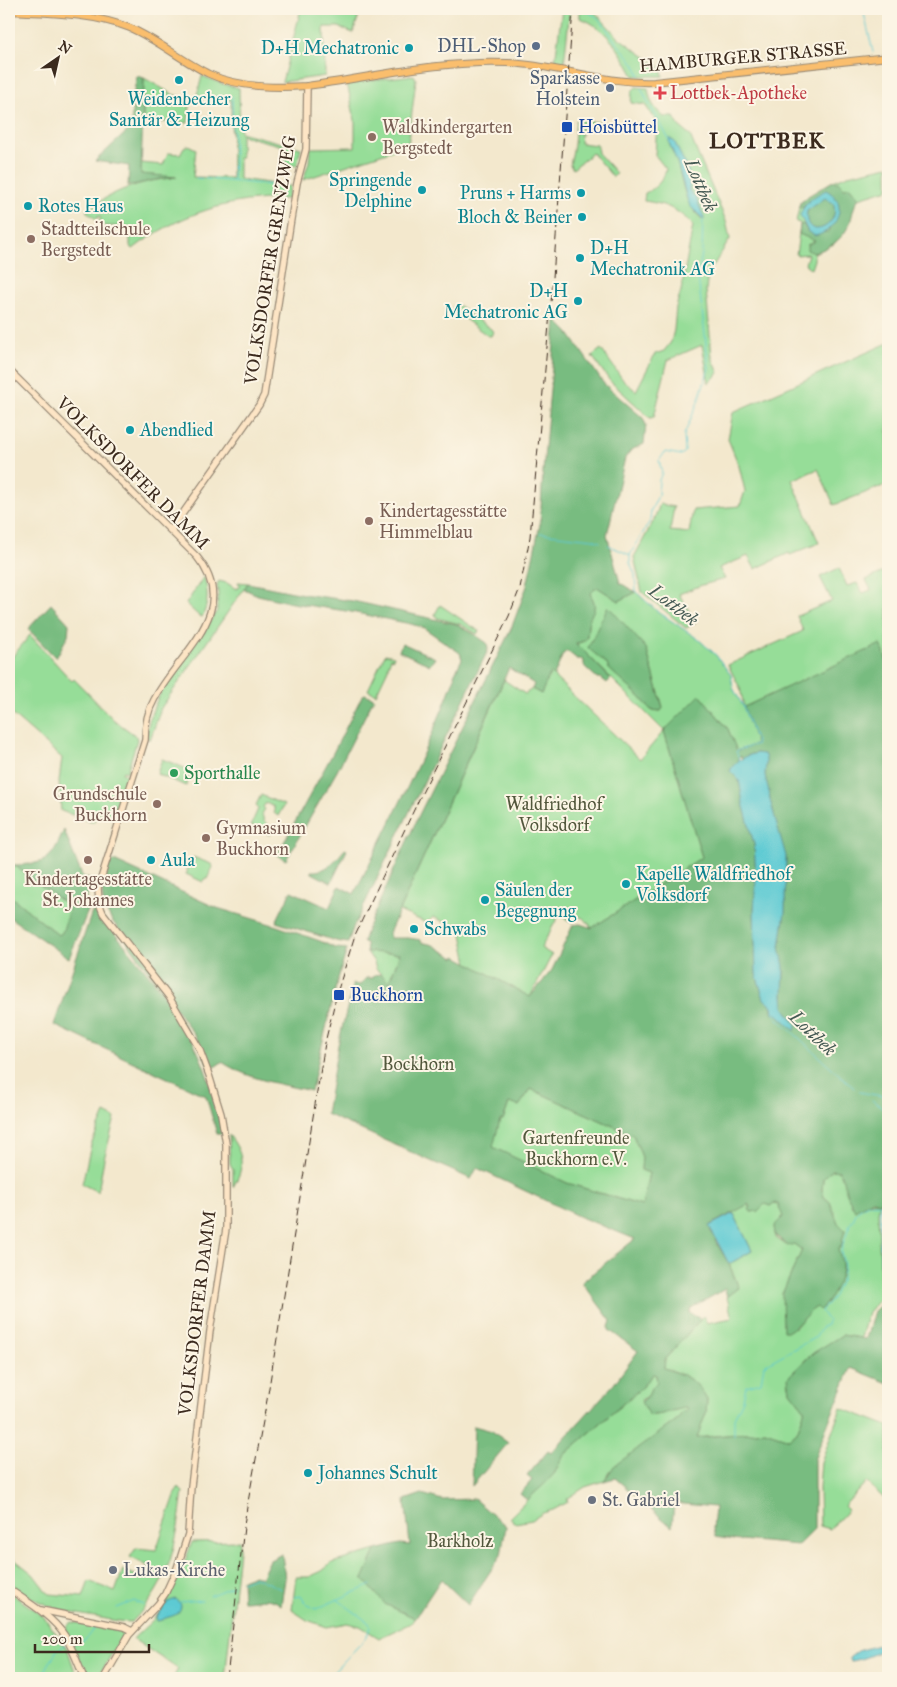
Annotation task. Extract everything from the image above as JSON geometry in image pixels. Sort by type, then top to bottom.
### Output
[{"type":"main road","name":"HAMBURGER STRASSE","points":[[9,11],[102,20],[136,31],[215,76],[245,84],[266,86],[307,86],[475,63],[508,63],[643,82],[684,80],[888,57]]},
{"type":"main road","name":"VOLKSDORFER GRENZWEG","points":[[171,530],[259,405],[264,395],[292,212],[306,149],[307,86]]},
{"type":"main road","name":"VOLKSDORFER DAMM","points":[[9,370],[197,557],[207,571],[212,584],[214,600],[209,619],[158,692],[150,708],[145,728],[145,740],[99,881],[99,903],[105,915],[169,997],[194,1039],[207,1068],[215,1094],[226,1144],[226,1229],[210,1331],[191,1486],[188,1534],[168,1588],[158,1604],[132,1631],[104,1678]]},
{"type":"main road","points":[[9,1589],[40,1610],[60,1629],[71,1648],[84,1678]]},
{"type":"main road","points":[[40,1610],[124,1627],[132,1631]]},
{"type":"green space","points":[[301,9],[361,9],[353,33],[339,27],[324,27],[325,76],[282,82]]},
{"type":"green space","points":[[562,9],[570,9],[564,64],[555,62]]},
{"type":"green space","points":[[580,9],[592,9],[619,38],[661,68],[663,76],[634,76],[612,41],[598,27],[580,18]]},
{"type":"green space","points":[[414,75],[416,79],[408,145],[303,180],[309,162],[310,148],[355,147],[355,120],[347,83]]},
{"type":"green space","points":[[137,76],[144,78],[141,174],[177,177],[128,186],[129,166],[95,161],[131,128],[133,96]]},
{"type":"green space","points":[[202,76],[239,88],[240,132],[301,148],[297,166],[285,164],[287,147],[241,135],[239,179],[290,186],[288,199],[246,201],[206,210],[168,226],[133,249],[130,246],[130,227],[104,226],[99,221],[101,218],[99,216],[96,219],[86,211],[106,198],[127,188],[138,184],[172,178],[141,175],[141,163],[163,165],[168,153],[180,154],[184,147],[188,145],[196,149],[193,177],[232,178],[231,100],[203,96],[202,100],[196,99]]},
{"type":"green space","points":[[144,78],[174,95],[191,98],[188,123],[143,121]]},
{"type":"green space","points":[[636,87],[648,88],[651,101],[657,110],[664,117],[674,117],[679,126],[690,135],[726,221],[730,239],[708,274],[706,290],[712,357],[719,373],[709,383],[702,345],[668,360],[654,417],[650,418],[610,381],[592,356],[601,349],[623,380],[636,391],[655,354],[664,351],[671,342],[676,307],[681,291],[693,225],[671,208],[644,201],[645,193],[659,184],[666,169],[655,155],[657,122],[645,105],[631,103],[632,91]],"holes":[[[675,142],[688,172],[689,190],[698,204],[703,220],[696,214],[688,200],[676,159],[669,143]]]},
{"type":"green space","points":[[576,120],[607,123],[604,127],[582,125],[580,143],[597,145],[598,153],[616,173],[613,177],[592,153],[573,169],[570,165]]},
{"type":"green space","points":[[888,166],[888,189],[859,198],[855,203],[848,227],[834,244],[814,253],[811,269],[805,264],[808,254],[796,255],[800,223],[796,222],[800,202],[833,181],[848,175]]},
{"type":"green space","points":[[833,181],[840,183],[844,188],[850,187],[859,198],[850,224],[842,236],[829,246],[814,253],[807,250],[807,245],[815,241],[799,234],[800,225],[803,224],[808,232],[829,232],[839,204],[830,192],[809,201],[802,208],[798,206],[808,196]]},
{"type":"green space","points":[[825,198],[833,203],[835,212],[832,219],[828,225],[822,228],[810,227],[807,221],[807,211]]},
{"type":"green space","points":[[458,305],[491,329],[493,332],[491,336],[488,336],[454,311],[453,307]]},
{"type":"green space","name":"Bockhorn","points":[[556,320],[568,332],[604,384],[643,418],[646,425],[644,444],[631,450],[625,458],[607,535],[620,583],[636,592],[619,601],[597,587],[590,594],[593,599],[594,610],[589,620],[587,637],[576,645],[611,679],[607,683],[601,678],[597,678],[584,666],[584,661],[577,659],[567,651],[563,654],[554,676],[550,674],[541,694],[532,689],[534,684],[509,668],[389,933],[390,938],[421,940],[421,942],[433,945],[530,997],[552,970],[573,925],[580,924],[592,928],[702,857],[664,731],[700,695],[728,729],[737,751],[756,744],[744,707],[881,644],[888,664],[888,1033],[882,1048],[888,1066],[888,1191],[880,1202],[873,1200],[855,1210],[848,1197],[840,1171],[832,1170],[823,1179],[822,1190],[824,1197],[830,1202],[838,1223],[845,1230],[842,1245],[838,1250],[842,1264],[841,1274],[834,1291],[820,1310],[817,1307],[813,1309],[789,1331],[783,1331],[782,1294],[802,1250],[794,1244],[788,1246],[775,1235],[774,1226],[783,1217],[778,1204],[774,1203],[770,1206],[765,1204],[758,1211],[751,1212],[749,1204],[710,1225],[711,1232],[729,1264],[739,1288],[727,1297],[725,1289],[691,1308],[689,1313],[701,1319],[665,1359],[664,1368],[694,1382],[707,1399],[706,1413],[697,1438],[765,1431],[789,1439],[797,1432],[805,1410],[790,1391],[788,1377],[813,1353],[842,1335],[866,1339],[874,1311],[888,1298],[888,1383],[851,1368],[814,1460],[814,1529],[798,1545],[740,1541],[715,1537],[713,1529],[715,1507],[674,1503],[672,1527],[615,1478],[604,1481],[614,1466],[678,1419],[682,1412],[687,1411],[686,1408],[657,1415],[648,1414],[641,1402],[648,1396],[651,1388],[657,1382],[656,1375],[653,1374],[641,1388],[564,1455],[554,1474],[534,1494],[527,1500],[520,1494],[532,1480],[527,1476],[548,1451],[551,1453],[614,1384],[638,1351],[609,1330],[611,1321],[582,1282],[635,1239],[578,1216],[477,1168],[471,1179],[326,1114],[338,1045],[353,984],[360,985],[366,978],[373,978],[374,975],[381,974],[389,982],[400,954],[367,952],[366,943],[363,942],[368,927],[418,817],[511,629],[527,586],[540,524]],"holes":[[[756,753],[764,754],[765,757],[765,775],[770,800],[786,858],[785,912],[780,947],[784,972],[784,1007],[796,1025],[772,1011],[772,1006],[764,999],[756,974],[754,844],[739,780],[730,771],[739,761],[738,757],[741,756],[742,760],[746,756]],[[531,1089],[633,1135],[642,1157],[641,1170],[649,1173],[642,1206],[567,1183],[493,1147],[500,1120],[503,1120],[509,1103],[519,1106]]]},
{"type":"green space","points":[[888,343],[888,484],[834,505],[818,469],[792,480],[819,543],[790,555],[789,553],[755,569],[748,556],[719,568],[725,579],[679,594],[696,623],[686,628],[642,592],[634,557],[654,520],[660,504],[674,507],[670,531],[689,533],[693,510],[740,506],[745,491],[739,466],[728,439],[733,412]]},
{"type":"green space","points":[[839,568],[847,586],[857,583],[863,593],[871,590],[866,580],[888,570],[888,664],[880,645],[744,707],[740,688],[728,665],[803,631],[797,616],[832,601],[820,577]]},
{"type":"green space","points":[[204,576],[207,597],[202,617],[186,604]]},
{"type":"green space","points":[[219,581],[227,583],[236,589],[240,586],[238,582],[248,583],[161,708],[150,740],[146,737],[148,726],[160,694],[217,611],[217,585]]},
{"type":"green space","points":[[248,583],[303,594],[353,601],[456,624],[487,643],[488,650],[353,928],[348,943],[276,922],[291,891],[329,908],[339,886],[354,894],[421,759],[462,659],[460,653],[424,628],[258,595],[244,589]]},
{"type":"green space","points":[[597,587],[619,601],[636,592],[657,611],[698,639],[715,654],[731,675],[733,688],[743,706],[757,744],[736,751],[728,729],[700,695],[664,731],[583,650],[576,646],[577,643],[584,641],[587,637],[589,620],[594,610],[593,599],[590,594]],"holes":[[[646,648],[663,707],[661,711],[651,710],[607,664]]]},
{"type":"green space","points":[[51,604],[69,624],[68,635],[56,658],[28,629]]},
{"type":"green space","points":[[440,605],[479,631],[477,634],[460,624],[437,618],[435,614]]},
{"type":"green space","points":[[608,606],[646,648],[663,708],[661,711],[651,710],[641,698],[608,668],[607,664],[588,648]]},
{"type":"green space","points":[[30,635],[72,681],[74,679],[114,720],[136,736],[137,740],[127,772],[123,771],[122,773],[127,775],[120,795],[116,793],[115,796],[119,797],[112,818],[97,812],[94,822],[61,811],[59,782],[62,758],[9,712],[9,661]]},
{"type":"green space","points":[[402,643],[435,658],[430,665],[399,651]]},
{"type":"green space","points":[[385,654],[394,656],[393,659],[391,658],[376,694],[368,690]]},
{"type":"green space","name":"Waldfriedhof Volksdorf","points":[[550,673],[640,759],[664,731],[702,857],[592,928],[582,918],[574,917],[572,922],[559,915],[541,948],[552,955],[530,997],[468,963],[461,929],[433,917],[427,923],[399,911],[504,680],[525,694],[532,689],[541,694]]},
{"type":"green space","points":[[365,694],[374,698],[337,771],[286,860],[277,855],[362,696]]},
{"type":"green space","name":"Sporthalle","points":[[162,759],[192,771],[186,786],[157,774]]},
{"type":"green space","points":[[261,795],[284,805],[278,816],[274,813],[274,807],[266,803],[263,807],[265,809],[262,814],[264,821],[269,826],[270,835],[251,825],[258,809],[256,805]]},
{"type":"green space","points":[[64,830],[82,876],[92,880],[86,900],[89,908],[69,958],[9,917],[9,895],[58,935],[62,933],[69,911],[68,906],[14,865],[34,863],[47,858],[55,848]]},
{"type":"green space","points":[[345,849],[347,850],[331,883],[312,873],[311,871],[326,868]]},
{"type":"green space","points":[[193,857],[211,864],[213,867],[207,879],[203,882],[186,874],[189,863],[194,860]]},
{"type":"green space","points":[[9,861],[68,906],[70,911],[62,934],[58,935],[9,895]]},
{"type":"green space","points":[[114,861],[217,908],[277,926],[335,948],[347,949],[337,982],[311,1091],[254,1077],[222,1062],[210,1070],[196,1037],[107,911],[102,891],[110,862]]},
{"type":"green space","points":[[92,912],[101,916],[158,986],[183,1024],[203,1064],[223,1134],[217,1134],[206,1096],[54,1025]]},
{"type":"green space","points":[[367,952],[400,953],[389,982],[376,969],[374,962]]},
{"type":"green space","name":"Gartenfreunde Buckhorn e.V.","points":[[531,1089],[633,1135],[642,1157],[641,1170],[649,1173],[642,1206],[567,1183],[492,1147],[500,1119],[503,1120],[509,1103],[519,1106]]},
{"type":"green space","points":[[105,1113],[115,1118],[104,1159],[98,1192],[82,1184],[91,1145]]},
{"type":"green space","points":[[229,1135],[238,1148],[241,1161],[240,1173],[233,1187],[233,1169],[230,1164]]},
{"type":"green space","points":[[832,1170],[840,1171],[852,1206],[880,1202],[878,1212],[881,1297],[868,1312],[861,1338],[842,1335],[807,1358],[791,1374],[788,1381],[790,1391],[805,1410],[797,1432],[789,1439],[765,1431],[696,1438],[706,1413],[707,1399],[699,1387],[689,1379],[677,1372],[664,1368],[665,1359],[703,1316],[707,1323],[732,1318],[727,1297],[739,1287],[729,1264],[752,1251],[734,1214],[731,1212],[749,1203],[751,1212],[758,1211],[765,1204],[770,1206],[774,1203],[778,1204],[783,1215],[781,1220],[774,1226],[776,1238],[786,1245],[794,1244],[802,1250],[782,1294],[795,1328],[809,1311],[817,1306],[820,1310],[835,1288],[843,1268],[838,1250],[842,1245],[845,1230],[838,1223],[830,1202],[824,1197],[822,1190],[823,1179]]},
{"type":"green space","points":[[653,1374],[656,1375],[657,1382],[651,1388],[648,1396],[641,1400],[651,1415],[686,1408],[687,1412],[609,1472],[604,1481],[585,1487],[567,1499],[568,1502],[532,1520],[515,1523],[510,1517],[555,1473],[558,1463],[564,1455],[641,1388]]},
{"type":"green space","points":[[841,1408],[888,1426],[888,1497],[886,1500],[866,1482],[844,1506],[848,1510],[830,1529],[820,1526],[819,1488],[821,1462]]},
{"type":"green space","points":[[474,1426],[492,1431],[508,1443],[472,1486]]},
{"type":"green space","points":[[178,1487],[183,1492],[178,1529],[170,1562],[155,1592],[132,1622],[87,1616],[52,1607],[31,1598],[9,1584],[9,1555],[33,1574],[50,1594],[83,1597],[89,1581],[115,1592],[123,1570],[142,1578],[148,1566],[130,1557],[136,1548],[156,1550]]},
{"type":"green space","name":"Barkholz","points":[[422,1494],[442,1500],[474,1499],[506,1526],[501,1555],[468,1605],[441,1579],[415,1618],[385,1604],[363,1579],[376,1550],[400,1544],[410,1545],[405,1500]]},
{"type":"green space","points":[[240,1541],[225,1678],[173,1678],[178,1669],[133,1639],[153,1620],[166,1602],[176,1583],[192,1542]]},
{"type":"green space","points":[[376,1550],[385,1604],[415,1618],[413,1622],[379,1638],[360,1626],[347,1623],[327,1627],[307,1620],[292,1610],[296,1577],[309,1577],[322,1571],[332,1563]]},
{"type":"green space","points":[[282,1554],[285,1579],[281,1605],[267,1599],[243,1601],[242,1580],[255,1575],[261,1578],[270,1560]]},
{"type":"green space","points":[[9,1592],[43,1616],[67,1648],[77,1677],[9,1678]]},
{"type":"green space","points":[[72,1622],[125,1631],[98,1678],[86,1678],[77,1654],[65,1631]]},
{"type":"water","points":[[669,138],[675,142],[686,165],[690,182],[689,190],[696,198],[704,220],[690,206],[687,199]]},
{"type":"water","points":[[826,190],[838,202],[838,216],[830,228],[815,236],[808,232],[800,215],[807,203]],"holes":[[[825,198],[833,203],[835,212],[828,225],[816,229],[810,227],[807,221],[807,211]]]},
{"type":"water","points":[[757,753],[764,754],[765,757],[765,775],[770,800],[786,856],[785,912],[780,947],[784,966],[784,1007],[796,1025],[795,1031],[776,1013],[773,1014],[772,1006],[764,999],[756,974],[754,844],[739,780],[730,771],[734,764],[741,759]]},
{"type":"water","points":[[734,1214],[752,1251],[729,1264],[709,1226]]},
{"type":"water","points":[[175,1599],[181,1604],[178,1613],[157,1621],[156,1617],[168,1602]]},
{"type":"water","points":[[888,1642],[888,1645],[870,1656],[851,1661],[849,1658],[858,1651]]},
{"type":"waterway","points":[[863,9],[873,52]]},
{"type":"waterway","name":"Lottbek","points":[[581,10],[598,18],[633,62],[640,77]]},
{"type":"waterway","name":"Lottbek","points":[[641,88],[669,140]]},
{"type":"waterway","points":[[232,96],[233,180]]},
{"type":"waterway","points":[[196,178],[283,186]]},
{"type":"waterway","name":"Lottbek","points":[[703,219],[702,253],[698,277],[709,368],[698,402],[684,435],[685,452],[681,455],[665,452],[659,461],[662,473],[659,480],[658,496],[651,510],[650,521],[630,555],[630,563],[635,574],[636,592],[657,611],[698,639],[715,654],[731,675],[733,688],[743,706],[757,744],[736,751],[740,761]]},
{"type":"waterway","points":[[540,533],[593,539],[600,542]]},
{"type":"waterway","points":[[608,545],[630,555]]},
{"type":"waterway","name":"Lottbek","points":[[774,1013],[777,1018],[854,1088]]},
{"type":"waterway","name":"Lottbek","points":[[859,1092],[888,1097]]},
{"type":"waterway","points":[[872,1100],[888,1112]]},
{"type":"waterway","points":[[851,1223],[857,1212],[864,1206],[880,1204],[888,1193]]},
{"type":"waterway","points":[[880,1204],[881,1296]]},
{"type":"waterway","points":[[734,1436],[734,1418],[743,1400],[746,1386],[761,1382],[764,1365],[816,1337],[822,1327],[827,1325],[828,1321],[821,1311],[834,1296],[842,1278],[844,1266],[841,1251],[850,1224]]},
{"type":"waterway","points":[[242,1582],[255,1577],[281,1589]]},
{"type":"waterway","points":[[294,1597],[301,1596],[306,1604],[316,1609],[371,1585]]},
{"type":"waterway","points":[[209,1596],[233,1586]]},
{"type":"waterway","points":[[328,1678],[365,1639],[371,1627],[369,1623],[337,1599]]},
{"type":"waterway","points":[[179,1602],[202,1600]]},
{"type":"waterway","points":[[117,1608],[134,1601],[144,1605]]},
{"type":"waterway","points":[[73,1643],[87,1638],[95,1626]]},
{"type":"waterway","points":[[41,1678],[57,1650],[65,1645]]},
{"type":"railway","points":[[227,1678],[245,1518],[267,1400],[325,1043],[337,993],[355,935],[509,616],[520,588],[530,537],[552,291],[573,9]]},
{"type":"place","name":"DHL-Shop","points":[[536,46]]},
{"type":"place","name":"D+H Mechatronic","points":[[409,48]]},
{"type":"place","name":"Weidenbecher Sanitär & Heizung","points":[[179,80]]},
{"type":"place","name":"Sparkasse Holstein","points":[[610,88]]},
{"type":"place","name":"Lottbek-Apotheke","points":[[660,93]]},
{"type":"place","name":"Hoisbüttel","points":[[567,127]]},
{"type":"place","name":"Waldkindergarten Bergstedt","points":[[372,137]]},
{"type":"place","name":"Springende Delphine","points":[[422,190]]},
{"type":"place","name":"Pruns + Harms","points":[[581,193]]},
{"type":"place","name":"Rotes Haus","points":[[28,206]]},
{"type":"place","name":"Bloch & Beiner","points":[[582,217]]},
{"type":"place","name":"Stadtteilschule Bergstedt","points":[[31,239]]},
{"type":"place","name":"D+H Mechatronik AG","points":[[580,258]]},
{"type":"place","name":"D+H Mechatronic AG","points":[[578,301]]},
{"type":"place","name":"Abendlied","points":[[130,430]]},
{"type":"place","name":"Kindertagesstätte Himmelblau","points":[[369,521]]},
{"type":"place","name":"Sporthalle","points":[[174,773]]},
{"type":"place","name":"Grundschule Buckhorn","points":[[157,804]]},
{"type":"place","name":"Gymnasium Buckhorn","points":[[206,838]]},
{"type":"place","name":"Kindertagesstätte St. Johannes","points":[[88,860]]},
{"type":"place","name":"Aula","points":[[151,860]]},
{"type":"place","name":"Kapelle Waldfriedhof Volksdorf","points":[[626,884]]},
{"type":"place","name":"Säulen der Begegnung","points":[[485,900]]},
{"type":"place","name":"Schwabs","points":[[414,929]]},
{"type":"place","name":"Buckhorn","points":[[339,995]]},
{"type":"place","name":"Johannes Schult","points":[[308,1473]]},
{"type":"place","name":"St. Gabriel","points":[[592,1500]]},
{"type":"place","name":"Lukas-Kirche","points":[[113,1570]]},
{"type":"district","name":"LOTTBEK","points":[[767,140]]}]
